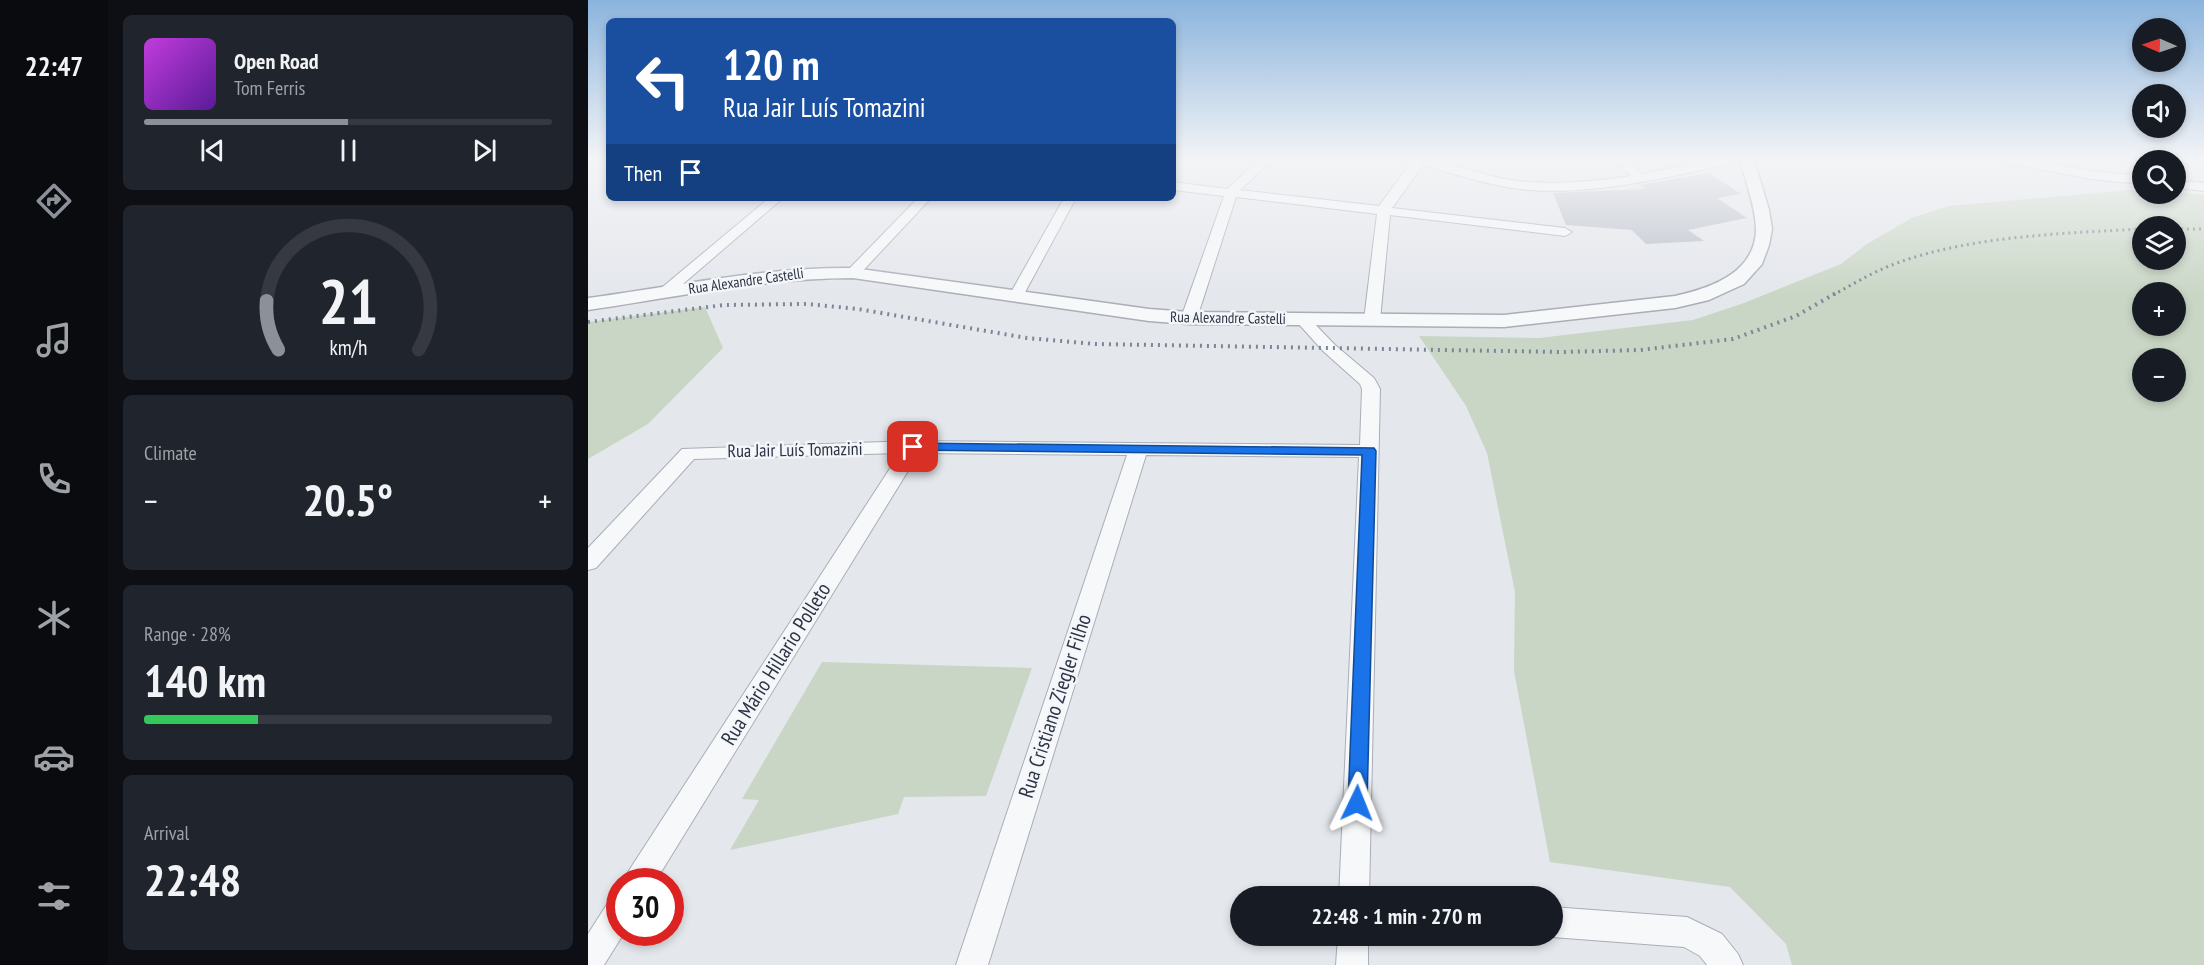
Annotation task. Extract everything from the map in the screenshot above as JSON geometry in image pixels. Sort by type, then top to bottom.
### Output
[{"type":"street","points":[[663,293],[769,205]]},
{"type":"street","points":[[852,273],[918,205]]},
{"type":"street","points":[[1016,296],[1066,205]]},
{"type":"street","points":[[1189,318],[1227,205]]},
{"type":"street","points":[[1336,205],[1565,232]]},
{"type":"street","points":[[1372,320],[1386,205]]},
{"type":"street","name":"Rua Alexandre Castelli","points":[[588,304],[765,275],[817,271],[852,273],[1189,318],[1504,321],[1530,319],[1675,302],[1723,289],[1738,280],[1753,264],[1761,245],[1764,229],[1760,205]]},
{"type":"street","points":[[1302,319],[1314,334],[1368,382],[1371,388],[1354,886]]},
{"type":"street","name":"Rua Jair Luís Tomazini","points":[[588,562],[689,453],[913,447],[1369,451]]},
{"type":"street","name":"Rua Mário Hillario Polleto","points":[[647,868],[913,447]]},
{"type":"street","name":"Rua Cristiano Ziegler Filho","points":[[972,965],[1138,448]]},
{"type":"street","points":[[1563,923],[1687,932],[1711,945],[1727,965]]},
{"type":"street","points":[[588,962],[606,934]]},
{"type":"street","points":[[1352,965],[1353,946]]},
{"type":"green space","points":[[2204,205],[2204,965],[1792,965],[1786,944],[1730,887],[1550,862],[1514,671],[1515,592],[1487,453],[1466,406],[1419,336],[1539,338],[1693,320],[1744,303],[1841,264],[1867,244],[1912,218],[1949,206]]},
{"type":"green space","points":[[705,307],[723,348],[648,424],[588,459],[588,322]]},
{"type":"green space","points":[[822,662],[1032,668],[986,796],[904,797],[898,814],[730,850],[759,800],[742,799]]},
{"type":"building","points":[[1558,205],[1728,205],[1747,218],[1688,230],[1704,241],[1646,244],[1632,230],[1566,225]]},
{"type":"railway","points":[[2186,229],[2204,229]]},
{"type":"railway","points":[[1833,295],[1891,265],[1958,246],[2020,237],[2132,230]]},
{"type":"railway","points":[[588,322],[724,305],[807,304],[858,309],[1027,338],[1095,344],[1561,352],[1640,350],[1733,339],[1796,316],[1836,293]]},
{"type":"route","points":[[913,447],[1369,451],[1357,803]]}]
